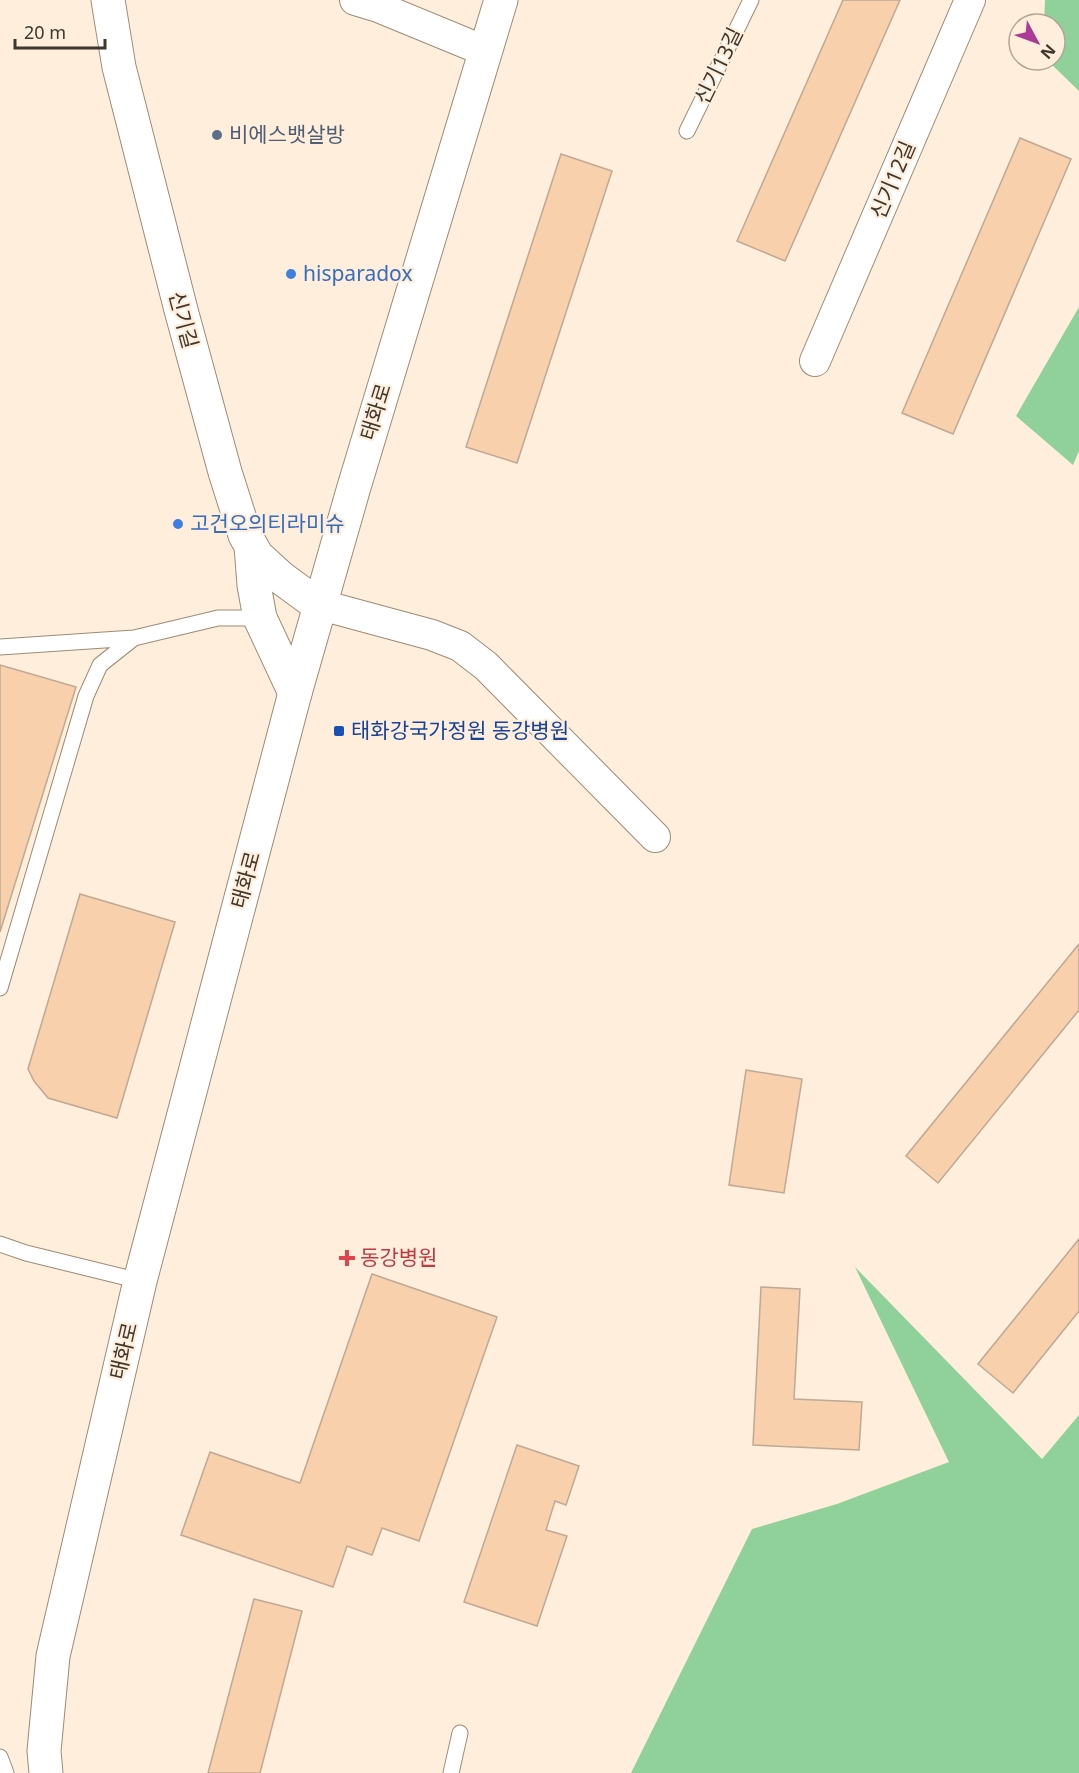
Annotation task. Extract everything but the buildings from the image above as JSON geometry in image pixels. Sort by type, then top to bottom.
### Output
[{"type":"main road","name":"신기길","points":[[108,0],[119,67],[181,310],[225,472],[245,535],[257,556],[280,577],[321,605]]},
{"type":"main road","name":"태화로","points":[[45,1773],[44,1751],[53,1656],[140,1281],[295,693],[354,488],[501,0]]},
{"type":"main road","points":[[251,546],[254,585],[260,618],[295,693]]},
{"type":"street","points":[[355,0],[378,7],[485,51]]},
{"type":"street","name":"신기12길","points":[[815,361],[970,0]]},
{"type":"street","points":[[321,605],[432,635],[460,646],[486,666],[655,837]]},
{"type":"lane","name":"신기13길","points":[[687,131],[751,0]]},
{"type":"lane","points":[[0,647],[134,638],[218,618],[260,618]]},
{"type":"lane","points":[[0,988],[86,696],[100,665],[134,638]]},
{"type":"lane","points":[[0,1244],[26,1253],[140,1281]]},
{"type":"lane","points":[[451,1773],[460,1733]]},
{"type":"lane","points":[[0,1757],[6,1773]]},
{"type":"green space","points":[[1045,0],[1079,0],[1079,91],[1059,72],[1067,72],[1067,12],[1044,12]]},
{"type":"green space","points":[[1079,307],[1079,451],[1073,465],[1016,416]]},
{"type":"green space","points":[[855,1267],[1042,1459],[1079,1415],[1079,1773],[631,1773],[752,1529],[837,1504],[949,1462]]},
{"type":"place","name":"비에스뱃살방","points":[[217,135]]},
{"type":"place","name":"hisparadox","points":[[291,274]]},
{"type":"place","name":"고건오의티라미슈","points":[[178,524]]},
{"type":"place","name":"태화강국가정원 동강병원","points":[[339,731]]},
{"type":"place","name":"동강병원","points":[[347,1258]]}]
